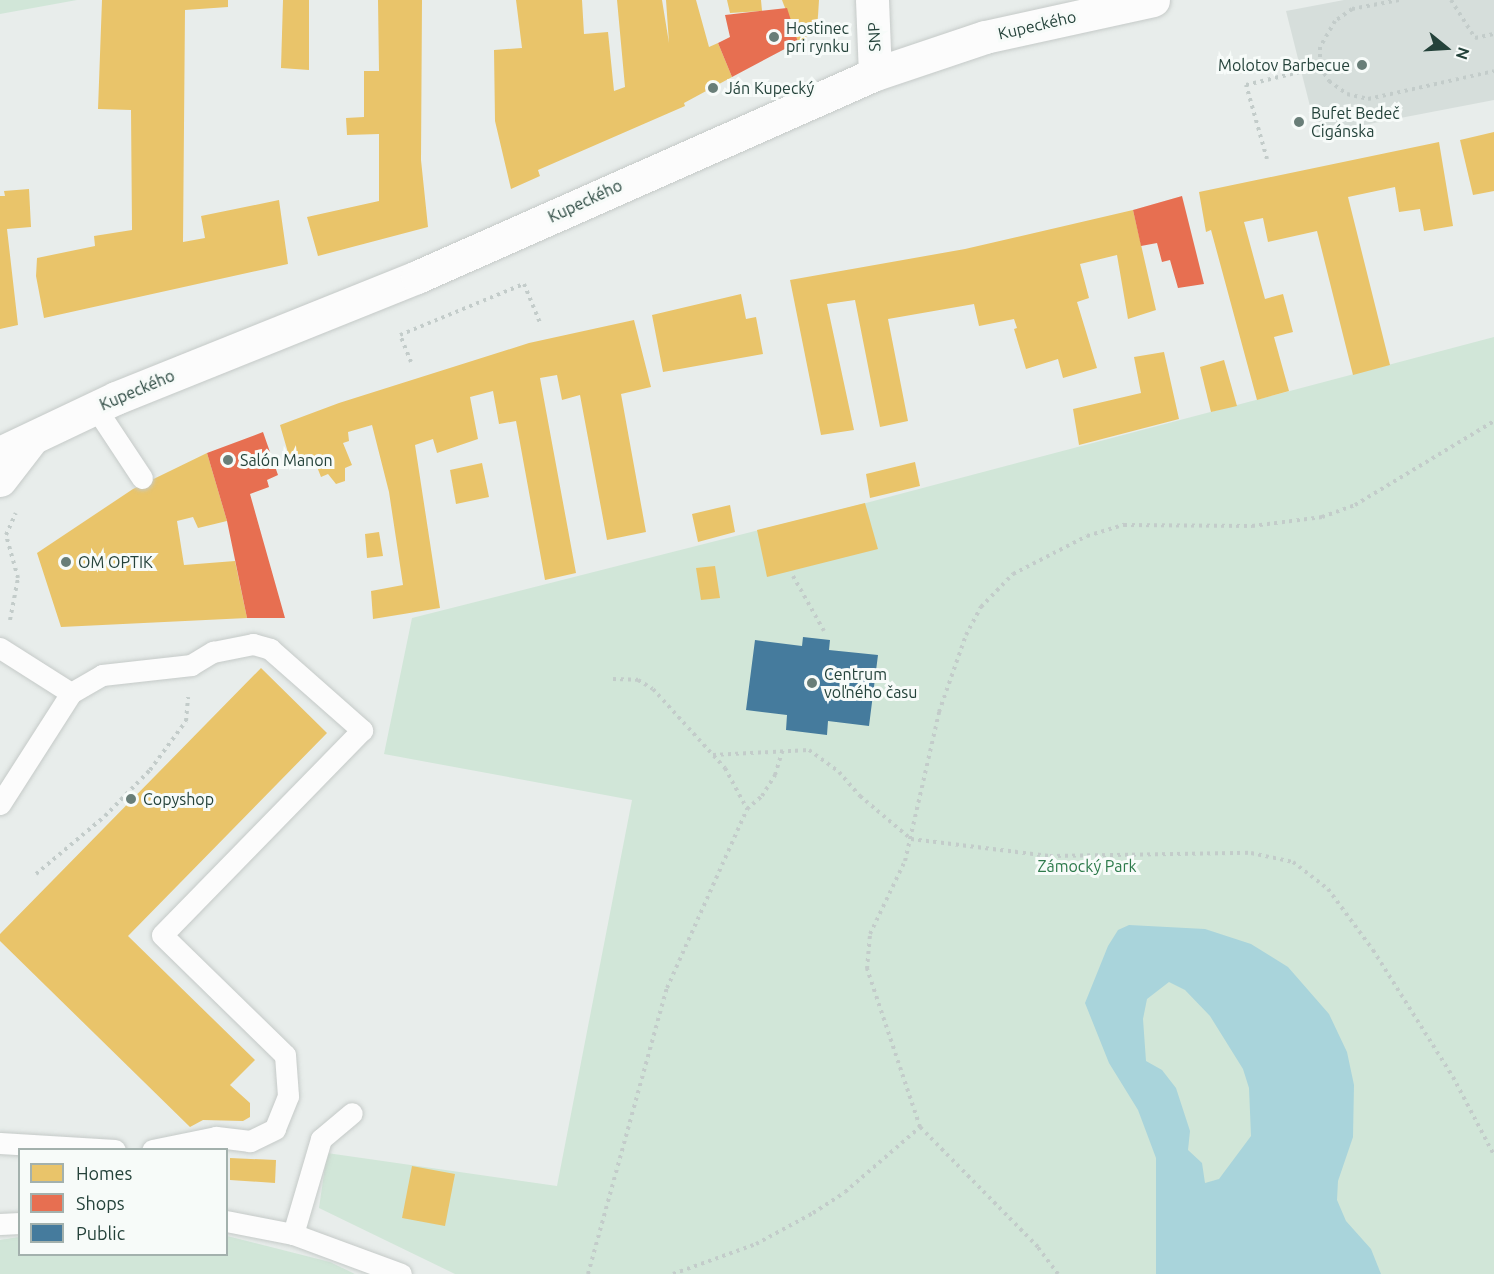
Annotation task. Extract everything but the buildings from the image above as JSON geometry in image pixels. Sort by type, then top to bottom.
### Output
[{"type":"street","name":"SNP","points":[[872,0],[875,74]]},
{"type":"street","name":"Kupeckého","points":[[0,480],[15,447],[95,407],[417,277],[875,74],[985,37],[1153,0]]},
{"type":"lane","points":[[95,407],[142,478]]},
{"type":"lane","points":[[0,804],[71,693],[102,675],[191,665],[213,652],[253,644],[270,649],[362,730],[162,935],[285,1055],[288,1096],[274,1129],[250,1141],[216,1137],[157,1148]]},
{"type":"lane","points":[[0,648],[71,693]]},
{"type":"lane","points":[[293,1234],[321,1138],[352,1113]]},
{"type":"lane","points":[[0,1143],[96,1148]]},
{"type":"lane","points":[[228,1221],[293,1234],[401,1274]]},
{"type":"lane","points":[[0,1224],[18,1222]]},
{"type":"path","points":[[1399,0],[1352,9],[1335,21],[1320,47],[1320,67],[1329,81],[1347,94],[1368,99],[1494,71]]},
{"type":"path","points":[[1451,0],[1475,38],[1494,34]]},
{"type":"path","points":[[1266,159],[1246,85],[1320,67]]},
{"type":"path","points":[[411,362],[400,335],[524,284],[541,325]]},
{"type":"path","points":[[1058,1274],[1038,1246],[920,1127],[867,969],[870,934],[911,839],[950,672],[981,608],[1013,574],[1058,548],[1124,525],[1252,526],[1322,517],[1355,505],[1494,421]]},
{"type":"path","points":[[8,627],[15,606],[18,578],[6,535],[19,509]]},
{"type":"path","points":[[793,576],[824,631]]},
{"type":"path","points":[[613,679],[638,680],[653,689],[713,755],[738,788],[747,809]]},
{"type":"path","points":[[36,874],[127,794],[150,770],[186,721]]},
{"type":"path","points":[[588,1274],[668,988],[747,809],[762,796],[775,775],[783,748]]},
{"type":"path","points":[[713,755],[783,748],[809,750],[839,772],[860,796],[911,839],[1050,856],[1251,852],[1293,862],[1328,888],[1373,950],[1454,1077],[1494,1155]]},
{"type":"path","points":[[127,794],[131,799]]},
{"type":"path","points":[[673,1274],[756,1244],[813,1213],[845,1192],[920,1127]]},
{"type":"shaded area","points":[[1344,0],[1494,0],[1494,100],[1317,134],[1286,11]]},
{"type":"green space","points":[[0,0],[77,0],[0,14]]},
{"type":"green space","name":"Zámocký Park","points":[[1494,337],[1494,1274],[455,1274],[319,1208],[327,1153],[557,1186],[632,800],[384,754],[412,618],[866,503]]},
{"type":"green space","points":[[228,1236],[330,1262],[355,1274],[0,1274],[0,1240],[18,1237],[18,1256],[228,1256]]},
{"type":"water","points":[[1129,925],[1205,929],[1251,944],[1288,967],[1329,1014],[1347,1052],[1354,1085],[1353,1137],[1338,1181],[1337,1200],[1346,1221],[1371,1249],[1381,1274],[1156,1274],[1156,1158],[1138,1110],[1109,1063],[1085,1003],[1108,946],[1118,930]],"holes":[[[1169,982],[1185,990],[1210,1016],[1243,1069],[1249,1088],[1251,1136],[1219,1179],[1205,1183],[1202,1163],[1188,1150],[1190,1131],[1176,1088],[1162,1070],[1146,1061],[1143,1019],[1147,999]]]},
{"type":"place","name":"Hostinec pri rynku","points":[[774,37]]},
{"type":"place","name":"Molotov Barbecue","points":[[1362,65]]},
{"type":"place","name":"Ján Kupecký","points":[[713,88]]},
{"type":"place","name":"Bufet Bedeč Cigánska","points":[[1299,122]]},
{"type":"place","name":"Salón Manon","points":[[228,460]]},
{"type":"place","name":"OM OPTIK","points":[[66,562]]},
{"type":"place","name":"Centrum voľného času","points":[[812,683]]},
{"type":"place","name":"Copyshop","points":[[131,799]]}]
